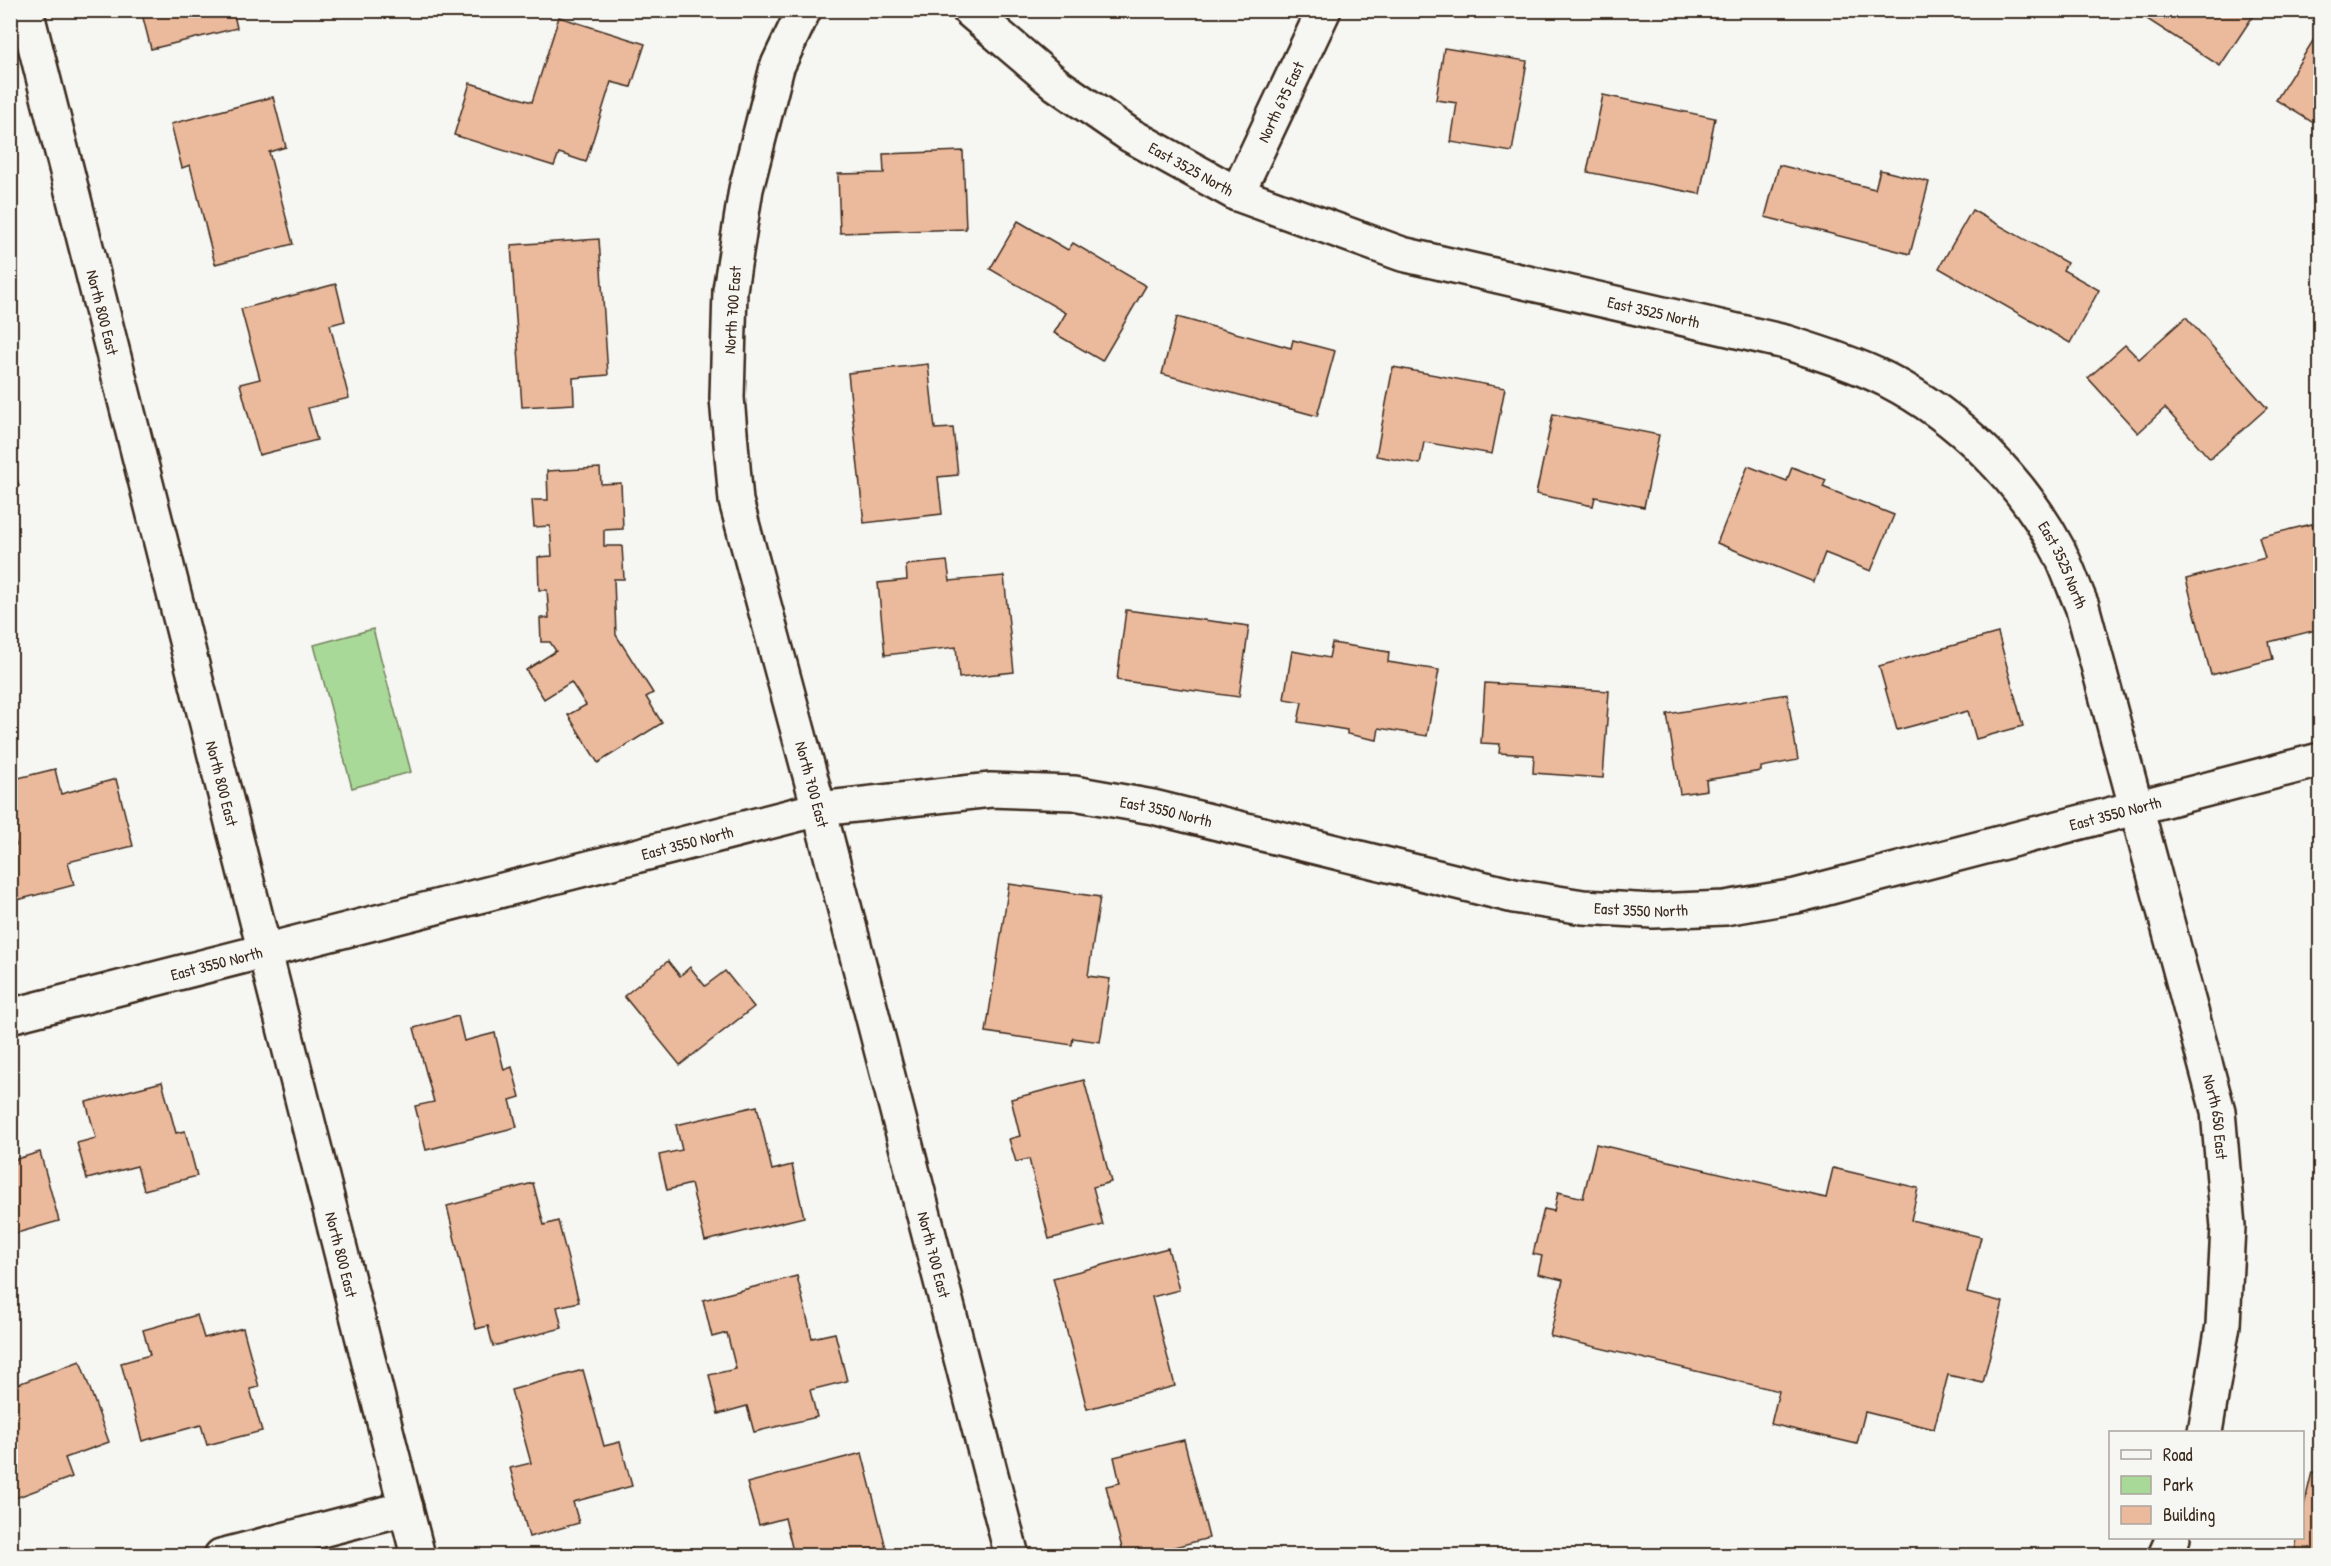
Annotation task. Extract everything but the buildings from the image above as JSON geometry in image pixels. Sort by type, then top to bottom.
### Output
[{"type":"street","name":"North 800 East","points":[[26,10],[418,1556]]},
{"type":"street","name":"North 700 East","points":[[804,10],[777,67],[746,189],[730,290],[727,398],[736,501],[819,809],[1012,1556]]},
{"type":"street","name":"East 3525 North","points":[[969,10],[1065,91],[1130,135],[1237,194],[1402,254],[1785,342],[1842,361],[1888,380],[1942,414],[1987,453],[2031,504],[2059,552],[2082,606],[2136,809]]},
{"type":"street","name":"North 675 East","points":[[1237,194],[1324,10]]},
{"type":"street","name":"East 3550 North","points":[[10,1016],[819,809],[991,790],[1074,793],[1153,807],[1514,896],[1583,907],[1653,911],[1725,908],[1796,896],[2320,760]]},
{"type":"street","name":"North 650 East","points":[[2136,809],[2218,1111],[2229,1227],[2223,1325],[2205,1431]]},
{"type":"street","points":[[221,1556],[406,1508]]},
{"type":"street","points":[[2165,1556],[2173,1539]]},
{"type":"green space","points":[[373,629],[411,772],[352,788],[314,645]]}]
